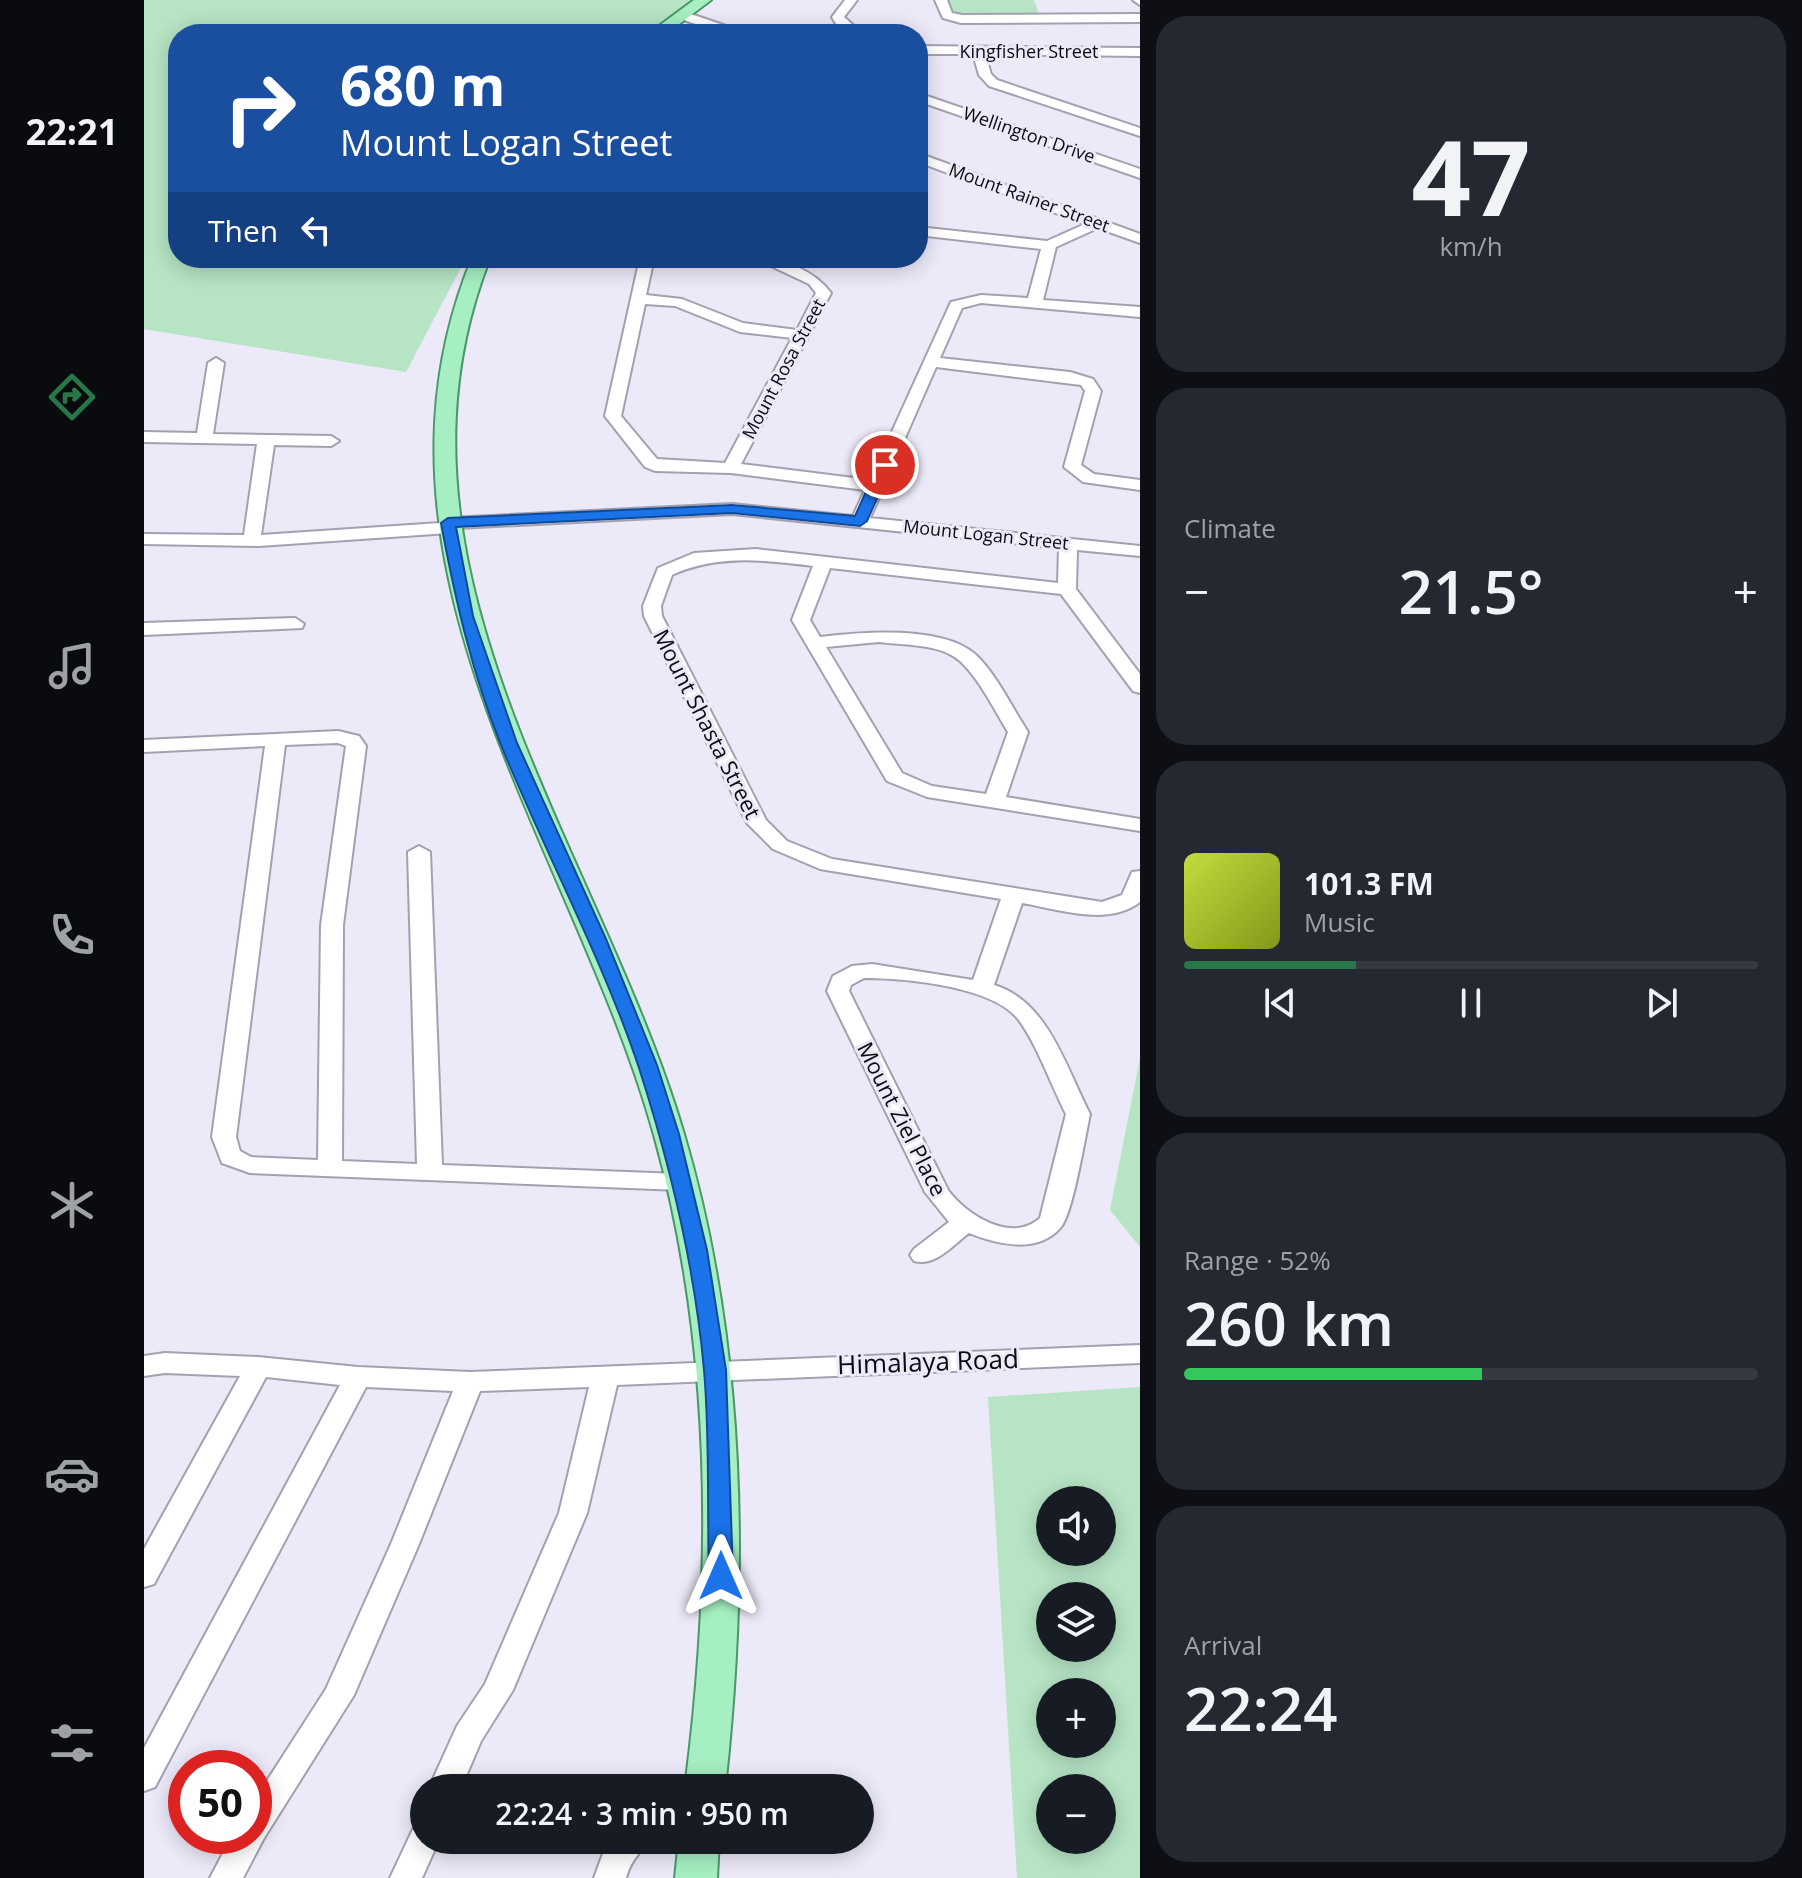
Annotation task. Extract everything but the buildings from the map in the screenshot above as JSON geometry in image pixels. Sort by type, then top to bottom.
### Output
[{"type":"main road","points":[[670,24],[704,0]]},
{"type":"main road","points":[[477,268],[462,309],[447,391],[444,444],[449,526],[466,616],[508,743],[597,939],[648,1065],[696,1250],[715,1370],[720,1596],[706,1774]]},
{"type":"main road","points":[[696,1878],[698,1854]]},
{"type":"street","points":[[842,24],[838,17],[851,0]]},
{"type":"street","points":[[941,0],[947,15],[961,19],[1140,18]]},
{"type":"street","points":[[1043,5],[1048,19]]},
{"type":"street","points":[[682,15],[708,24]]},
{"type":"street","name":"Kingfisher Street","points":[[928,50],[1140,52]]},
{"type":"street","points":[[978,52],[988,80],[1140,132]]},
{"type":"street","points":[[1049,102],[1079,92]]},
{"type":"street","name":"Wellington Drive","points":[[928,100],[1140,174]]},
{"type":"street","name":"Mount Rainer Street","points":[[928,161],[1140,239]]},
{"type":"street","points":[[1034,304],[1049,245],[1098,223]]},
{"type":"street","name":"Mount Rainer Street","points":[[928,233],[1049,245]]},
{"type":"street","name":"Mount Rosa Street","points":[[645,268],[614,408],[615,421],[656,466],[675,469],[731,468],[876,486]]},
{"type":"street","name":"Mount Rosa Street","points":[[731,468],[823,289],[814,281],[784,268]]},
{"type":"street","points":[[637,299],[677,302],[740,327],[802,335]]},
{"type":"street","points":[[860,521],[952,310],[960,303],[981,299],[1140,312]]},
{"type":"street","points":[[931,362],[1070,377],[1087,382],[1093,391],[1072,467],[1081,475],[1096,479],[1140,485]]},
{"type":"street","points":[[204,439],[216,363]]},
{"type":"street","points":[[144,437],[331,441]]},
{"type":"street","points":[[252,539],[266,440]]},
{"type":"street","name":"Mount Logan Street","points":[[144,539],[342,537],[449,526],[732,509],[1140,551]]},
{"type":"street","points":[[1068,545],[1067,589],[1140,687]]},
{"type":"street","name":"Mount Shasta Street","points":[[1067,589],[756,554],[694,558],[664,572],[654,596],[653,616],[757,823],[780,845],[827,865],[1102,909],[1115,908],[1131,899],[1140,877]]},
{"type":"street","points":[[824,560],[803,608],[801,620],[894,777],[927,791],[1140,825]]},
{"type":"street","points":[[144,629],[295,624]]},
{"type":"street","points":[[813,643],[879,636],[940,645],[968,658],[1018,732],[994,802]]},
{"type":"street","points":[[144,746],[338,737],[352,740],[357,753],[332,925],[330,1169]]},
{"type":"street","points":[[276,739],[224,1137],[226,1154],[232,1161],[250,1165],[330,1169],[680,1182]]},
{"type":"street","points":[[419,852],[430,1172]]},
{"type":"street","points":[[981,989],[1013,896]]},
{"type":"street","name":"Mount Ziel Place","points":[[868,971],[981,989],[1006,998],[1029,1018],[1076,1106],[1078,1123],[1049,1226],[1030,1234],[1011,1235],[967,1221],[951,1211],[937,1192],[838,991],[847,976],[868,971]]},
{"type":"street","points":[[923,1255],[967,1221]]},
{"type":"street","name":"Himalaya Road","points":[[144,1366],[165,1363],[258,1367],[358,1377],[470,1382],[1140,1354]]},
{"type":"street","points":[[144,1576],[258,1367]]},
{"type":"street","points":[[144,1778],[358,1377]]},
{"type":"street","points":[[451,1774],[468,1735],[498,1690],[573,1513],[605,1378]]},
{"type":"street","points":[[272,1800],[339,1695],[405,1544],[470,1382]]},
{"type":"street","points":[[226,1878],[239,1854]]},
{"type":"street","points":[[406,1878],[417,1854]]},
{"type":"street","points":[[610,1878],[617,1854]]},
{"type":"green space","points":[[144,0],[693,0],[660,24],[168,24],[168,268],[461,268],[406,372],[144,329]]},
{"type":"green space","points":[[948,0],[1034,0],[1039,14],[1033,17],[952,15]]},
{"type":"green space","points":[[1140,1058],[1140,1247],[1110,1210]]},
{"type":"green space","points":[[1140,1387],[1140,1878],[1017,1878],[988,1397]]},
{"type":"route","points":[[721,1576],[715,1370],[696,1250],[669,1134],[648,1065],[597,939],[508,743],[466,616],[448,523],[706,509],[776,511],[860,521],[885,465]]}]
